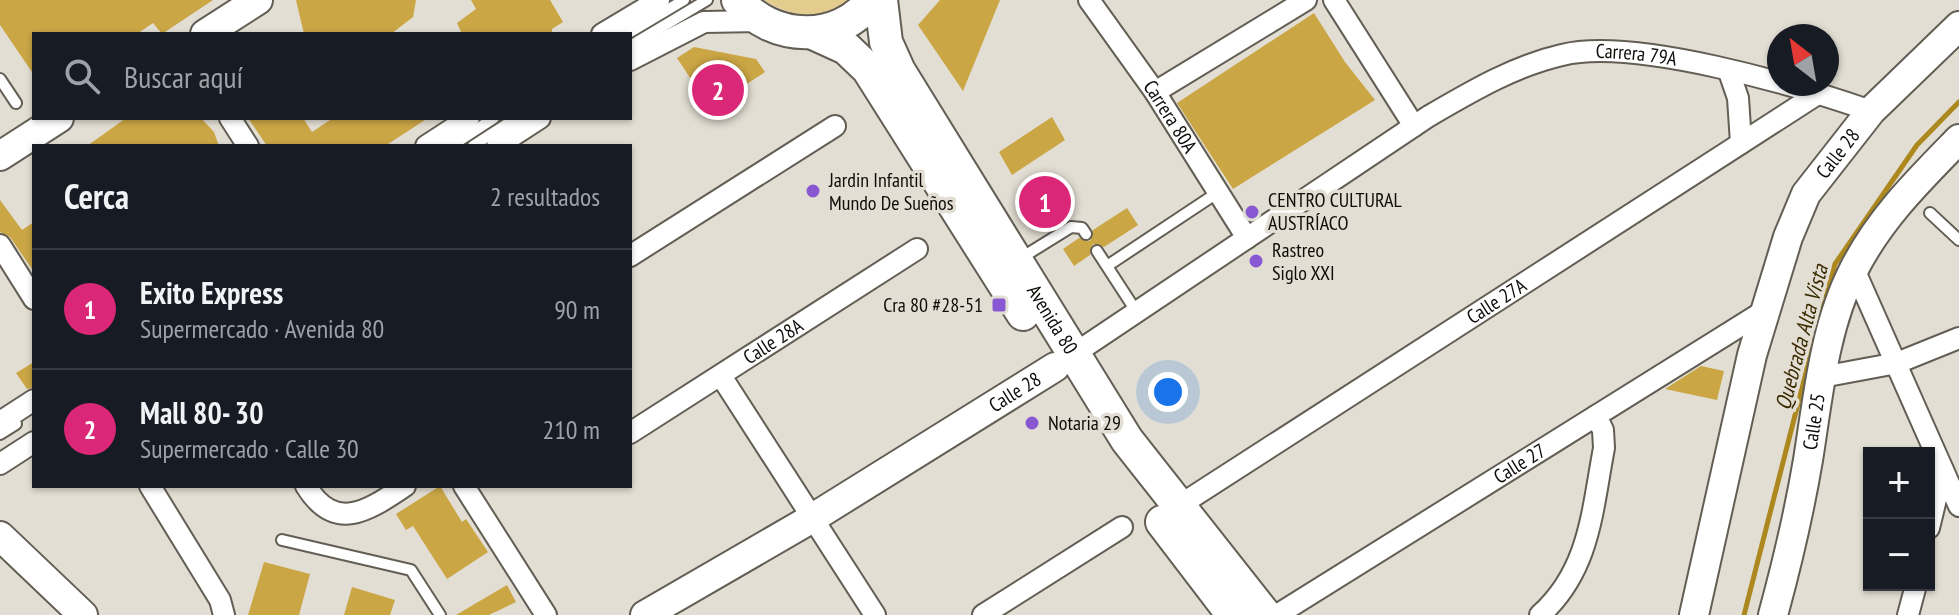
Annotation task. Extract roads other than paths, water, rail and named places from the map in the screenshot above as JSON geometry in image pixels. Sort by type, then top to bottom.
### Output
[{"type":"main road","points":[[738,0],[762,21],[778,29],[813,33],[852,19],[872,0]]},
{"type":"main road","name":"Avenida 80","points":[[881,0],[890,55],[1016,261],[1064,360],[1265,615]]},
{"type":"main road","name":"Avenida 80","points":[[813,33],[846,48],[868,69],[1064,360],[1143,497],[1233,615]]},
{"type":"street","points":[[208,32],[258,0]]},
{"type":"street","points":[[605,32],[659,0]]},
{"type":"street","name":"Carrera 80A","points":[[1089,0],[1155,92],[1247,238]]},
{"type":"street","points":[[1155,92],[1306,0]]},
{"type":"street","points":[[1334,0],[1414,126]]},
{"type":"street","points":[[632,59],[704,22],[762,21]]},
{"type":"street","name":"Calle 28","points":[[1764,311],[1806,194],[1871,111],[1959,26]]},
{"type":"street","name":"Carrera 79A","points":[[1414,126],[1490,80],[1565,54],[1637,53],[1767,82]]},
{"type":"street","points":[[1729,72],[1738,98],[1741,143]]},
{"type":"street","name":"Calle 27A","points":[[1177,507],[1814,96]]},
{"type":"street","name":"Carrera 79A","points":[[1819,96],[1871,111]]},
{"type":"street","points":[[0,156],[56,120]]},
{"type":"street","points":[[231,120],[247,144]]},
{"type":"street","points":[[429,144],[466,120]]},
{"type":"street","points":[[500,144],[537,120]]},
{"type":"street","points":[[632,255],[835,126]]},
{"type":"street","name":"Calle 28","points":[[645,615],[811,519],[1064,360],[1414,126]]},
{"type":"street","name":"Calle 25","points":[[1773,615],[1796,530],[1822,377],[1841,296],[1874,234],[1897,203],[1959,139]]},
{"type":"street","points":[[0,245],[32,296]]},
{"type":"street","name":"Calle 28A","points":[[632,432],[917,249]]},
{"type":"street","points":[[1854,269],[1959,506]]},
{"type":"street","points":[[1694,615],[1764,311]]},
{"type":"street","name":"Calle 27","points":[[1277,615],[1764,311]]},
{"type":"street","points":[[1822,377],[1897,363],[1959,338]]},
{"type":"street","points":[[721,376],[875,615]]},
{"type":"street","points":[[0,422],[32,401]]},
{"type":"street","points":[[1540,615],[1563,592],[1580,564],[1604,448],[1603,430],[1596,416]]},
{"type":"street","points":[[0,464],[32,443]]},
{"type":"street","points":[[1931,519],[1943,470]]},
{"type":"street","points":[[151,488],[220,600],[224,615]]},
{"type":"street","points":[[308,488],[324,507],[337,513],[361,513],[402,488]]},
{"type":"street","points":[[465,488],[546,615]]},
{"type":"street","points":[[983,615],[1122,527]]},
{"type":"street","points":[[0,536],[83,615]]},
{"type":"street","points":[[1908,615],[1914,591]]},
{"type":"lane","points":[[630,32],[684,0]]},
{"type":"lane","points":[[632,45],[707,0]]},
{"type":"lane","points":[[0,79],[16,103]]},
{"type":"lane","points":[[454,144],[491,120]]},
{"type":"lane","points":[[476,144],[513,120]]},
{"type":"lane","points":[[1107,266],[1217,193]]},
{"type":"lane","points":[[1930,213],[1959,240]]},
{"type":"lane","points":[[1016,261],[1071,227],[1082,228],[1086,234]]},
{"type":"lane","points":[[1097,251],[1136,311]]},
{"type":"lane","points":[[0,434],[32,413]]},
{"type":"lane","points":[[0,455],[32,434]]},
{"type":"lane","points":[[282,540],[411,570],[440,615]]},
{"type":"waterway","name":"Quebrada Alta Vista","points":[[1818,327],[1835,264],[1917,145],[1959,102]]},
{"type":"waterway","name":"Quebrada Alta Vista","points":[[1744,615],[1815,337]]},
{"type":"place","name":"Mall 80- 30","points":[[718,90]]},
{"type":"place","name":"Jardin Infantil Mundo De Sueños","points":[[813,191]]},
{"type":"place","name":"Exito Express","points":[[1045,202]]},
{"type":"place","name":"CENTRO CULTURAL AUSTRÍACO","points":[[1252,212]]},
{"type":"place","name":"Rastreo Siglo XXI","points":[[1256,261]]},
{"type":"place","name":"Cra 80 #28-51","points":[[999,305]]},
{"type":"place","name":"Notaria 29","points":[[1032,423]]}]
